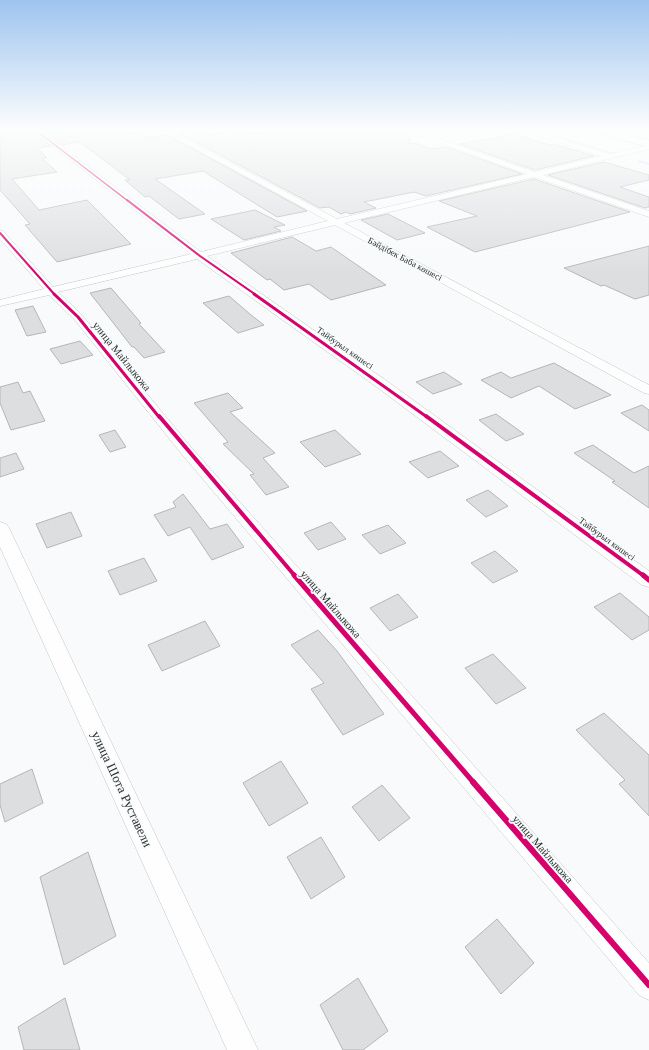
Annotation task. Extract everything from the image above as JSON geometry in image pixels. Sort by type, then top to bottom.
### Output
[{"type":"street","name":"Тайбурыл көшесі","points":[[97,177],[200,256],[379,382],[649,580]]},
{"type":"street","name":"Бәйдібек Баба көшесі","points":[[251,177],[649,390]]},
{"type":"street","points":[[0,303],[529,177]]},
{"type":"street","points":[[543,177],[649,214]]},
{"type":"street","name":"улица Майлыкожа","points":[[0,233],[51,291],[78,317],[191,455],[649,985]]},
{"type":"street","name":"улица Шота Руставели","points":[[0,528],[244,1050]]},
{"type":"building","points":[[0,177],[25,177],[12,179],[39,210],[87,200],[131,244],[57,262],[25,225],[30,224],[0,190]]},
{"type":"building","points":[[126,177],[167,177],[155,179],[205,214],[179,219],[149,196],[145,197],[125,180],[130,180]]},
{"type":"building","points":[[213,177],[244,177],[307,211],[277,217]]},
{"type":"building","points":[[262,177],[509,177],[426,196],[414,192],[364,202],[376,208],[350,214],[346,212],[341,214],[329,207],[320,208]]},
{"type":"building","points":[[554,177],[649,177],[649,180],[620,187],[649,197],[649,207],[645,208]]},
{"type":"building","points":[[534,179],[630,212],[475,252],[427,227],[477,216],[439,201]]},
{"type":"building","points":[[255,210],[285,225],[274,227],[281,231],[244,240],[211,219]]},
{"type":"building","points":[[388,214],[425,233],[397,240],[361,220]]},
{"type":"building","points":[[292,237],[316,251],[331,247],[386,285],[331,300],[309,284],[284,290],[270,279],[267,280],[231,253]]},
{"type":"building","points":[[649,246],[649,295],[635,299],[604,285],[601,286],[564,268]]},
{"type":"building","points":[[111,288],[141,323],[139,324],[165,352],[144,358],[134,347],[132,347],[90,293]]},
{"type":"building","points":[[229,296],[264,325],[238,333],[203,303]]},
{"type":"building","points":[[33,306],[46,332],[27,336],[15,310]]},
{"type":"building","points":[[80,341],[93,355],[61,364],[50,349]]},
{"type":"building","points":[[554,363],[611,395],[575,409],[539,386],[511,398],[481,380],[501,372],[511,378]]},
{"type":"building","points":[[444,372],[462,384],[433,394],[416,382]]},
{"type":"building","points":[[18,382],[23,393],[30,391],[45,421],[11,430],[0,403],[0,387]]},
{"type":"building","points":[[228,393],[243,408],[230,412],[275,453],[263,458],[289,487],[266,495],[250,475],[254,474],[223,444],[228,442],[194,403]]},
{"type":"building","points":[[642,405],[649,410],[649,431],[621,413]]},
{"type":"building","points":[[496,414],[524,434],[506,441],[479,420]]},
{"type":"building","points":[[115,430],[126,447],[110,452],[99,435]]},
{"type":"building","points":[[335,430],[361,454],[325,467],[300,442]]},
{"type":"building","points":[[593,445],[634,473],[649,466],[649,508],[612,482],[615,481],[574,453]]},
{"type":"building","points":[[440,451],[459,466],[428,478],[409,462]]},
{"type":"building","points":[[16,453],[24,469],[0,477],[0,458]]},
{"type":"building","points":[[488,490],[508,506],[486,517],[466,500]]},
{"type":"building","points":[[183,494],[210,529],[227,524],[244,547],[212,560],[190,527],[168,536],[154,515],[176,507],[173,502]]},
{"type":"building","points":[[71,512],[82,536],[47,548],[36,524]]},
{"type":"building","points":[[331,522],[346,539],[318,550],[304,533]]},
{"type":"building","points":[[388,525],[406,543],[380,554],[362,535]]},
{"type":"building","points":[[495,551],[518,571],[493,583],[471,563]]},
{"type":"building","points":[[144,558],[157,581],[120,595],[108,571]]},
{"type":"building","points":[[620,593],[649,617],[649,630],[632,640],[594,607]]},
{"type":"building","points":[[398,594],[418,617],[390,631],[370,608]]},
{"type":"building","points":[[205,621],[220,646],[162,671],[148,645]]},
{"type":"building","points":[[318,630],[337,651],[384,714],[343,735],[311,689],[324,683],[291,645]]},
{"type":"building","points":[[493,654],[526,688],[496,704],[465,668]]},
{"type":"building","points":[[604,713],[649,755],[649,816],[619,784],[625,780],[576,730]]},
{"type":"building","points":[[281,761],[308,803],[269,826],[243,783]]},
{"type":"building","points":[[32,769],[43,803],[5,822],[0,805],[0,784]]},
{"type":"building","points":[[382,785],[410,818],[379,841],[352,807]]},
{"type":"building","points":[[321,837],[345,877],[311,899],[287,857]]},
{"type":"building","points":[[88,852],[116,936],[64,965],[40,877]]},
{"type":"building","points":[[497,919],[534,963],[501,994],[465,947]]},
{"type":"building","points":[[358,978],[388,1031],[363,1050],[343,1050],[320,1005]]},
{"type":"building","points":[[65,998],[80,1050],[24,1050],[18,1027]]},
{"type":"cycle path","points":[[97,177],[200,256],[379,382],[649,580]]},
{"type":"cycle path","points":[[0,233],[51,291],[78,317],[185,449],[649,985]]}]
